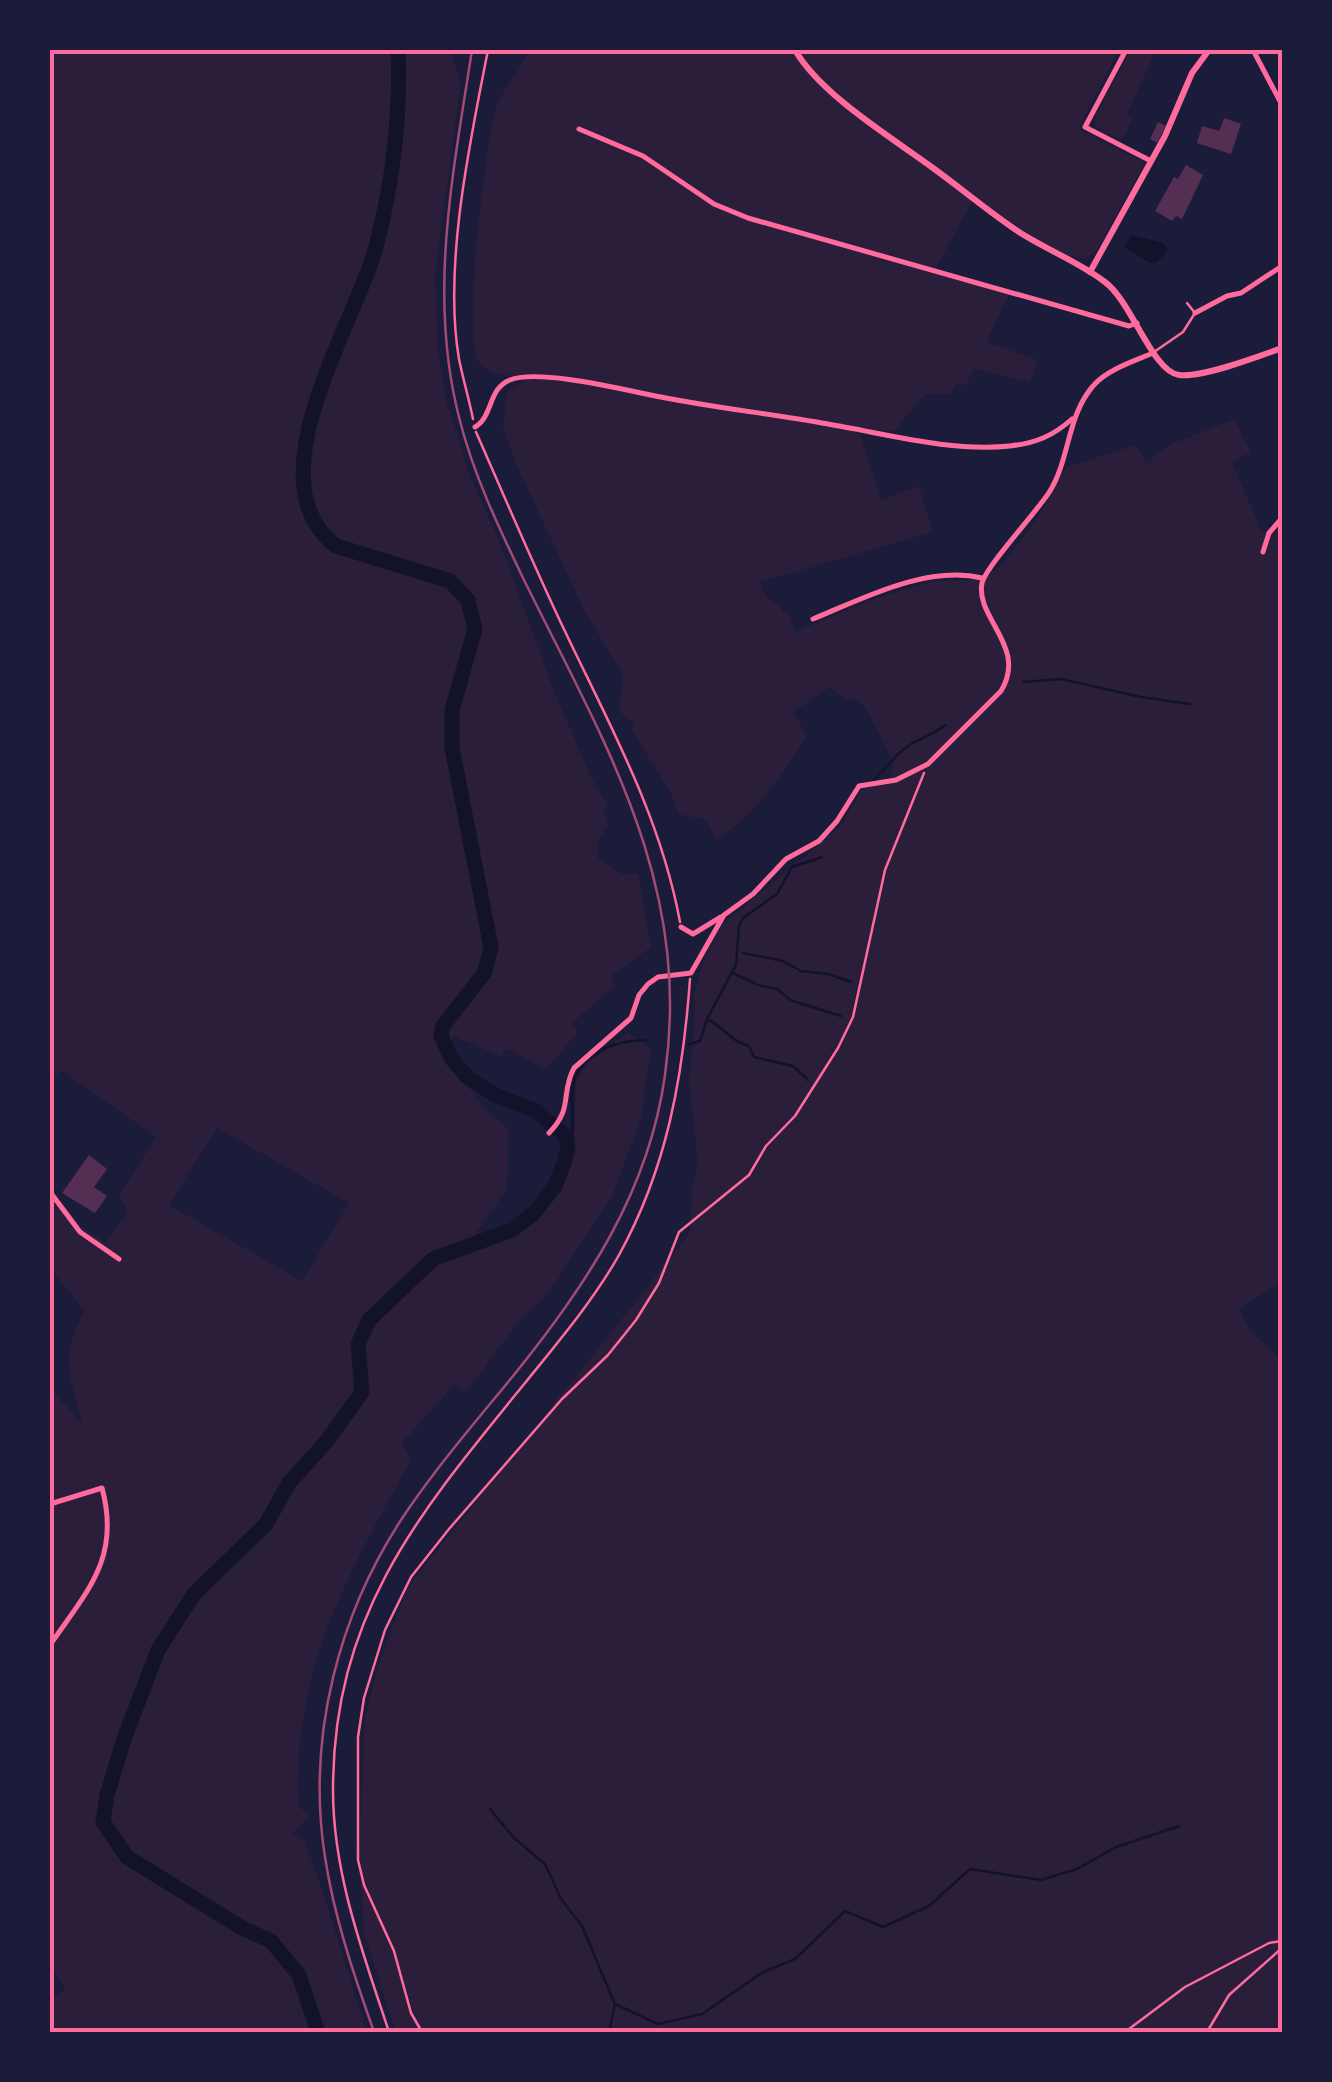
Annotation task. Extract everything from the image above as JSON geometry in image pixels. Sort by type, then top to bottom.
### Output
[{"type":"street","points":[[796,50],[818,81],[1017,230],[1114,289],[1152,352],[1168,369],[1184,375],[1234,366],[1282,348]]},
{"type":"street","points":[[1126,50],[1084,127],[1151,161]]},
{"type":"street","points":[[1090,272],[1151,161],[1192,73],[1209,50]]},
{"type":"street","points":[[1252,50],[1282,104]]},
{"type":"street","points":[[579,129],[643,156],[714,204],[748,218],[1066,310],[1129,326],[1137,323]]},
{"type":"street","points":[[1195,313],[1241,293],[1282,266]]},
{"type":"street","points":[[680,927],[694,934],[754,894],[786,859],[819,841],[837,822],[859,786],[896,780],[928,764],[1006,684],[1008,660],[984,602],[984,578],[1050,491],[1062,466],[1075,416],[1095,382],[1152,352]]},
{"type":"street","points":[[475,427],[481,424],[498,388],[507,380],[528,377],[591,383],[943,444],[1010,446],[1044,440],[1075,416]]},
{"type":"street","points":[[1263,552],[1269,533],[1282,518]]},
{"type":"street","points":[[813,619],[902,584],[949,574],[984,578]]},
{"type":"street","points":[[549,1133],[566,1110],[569,1076],[574,1068],[631,1018],[642,990],[658,977],[691,972],[724,915]]},
{"type":"street","points":[[50,1192],[80,1232],[120,1259]]},
{"type":"street","points":[[50,1504],[102,1488],[108,1533],[104,1559],[92,1585],[50,1645]]},
{"type":"lane","points":[[1152,352],[1183,332],[1195,313],[1187,303]]},
{"type":"path","points":[[488,50],[462,200],[456,274],[458,356],[475,427],[554,610],[639,784],[671,877],[680,927]]},
{"type":"path","points":[[422,2032],[411,2013],[394,1952],[364,1885],[358,1860],[358,1737],[364,1698],[384,1630],[411,1577],[449,1529],[562,1399],[608,1356],[636,1320],[659,1283],[679,1232],[750,1175],[766,1146],[795,1116],[838,1048],[853,1017],[885,870],[928,764]]},
{"type":"path","points":[[388,2032],[350,1911],[334,1825],[336,1734],[348,1671],[370,1605],[413,1526],[567,1331],[601,1284],[634,1226],[667,1140],[676,1101],[691,972]]},
{"type":"path","points":[[1125,2032],[1184,1987],[1269,1943],[1282,1941]]},
{"type":"path","points":[[1207,2032],[1230,1995],[1282,1948]]},
{"type":"shaded area","points":[[50,50],[450,50],[461,83],[435,274],[438,351],[446,400],[469,473],[501,546],[554,691],[591,777],[608,805],[604,809],[608,825],[598,840],[598,858],[621,874],[638,874],[651,947],[612,976],[614,987],[572,1023],[578,1032],[546,1070],[506,1048],[501,1057],[454,1036],[446,1052],[483,1107],[509,1129],[507,1189],[459,1258],[535,1214],[559,1189],[574,1148],[576,1080],[589,1062],[627,1033],[651,1049],[641,1118],[613,1194],[548,1294],[516,1325],[465,1394],[455,1384],[402,1443],[411,1460],[346,1583],[315,1667],[304,1711],[299,1757],[299,1806],[309,1816],[292,1833],[304,1839],[367,2032],[50,2032],[50,1999],[66,1989],[50,1964],[50,1388],[82,1424],[69,1354],[85,1311],[50,1269],[50,1186],[80,1226],[106,1243],[128,1211],[119,1195],[156,1137],[61,1070],[50,1085]],"holes":[[[217,1128],[349,1203],[302,1281],[169,1205]]]},
{"type":"shaded area","points":[[528,50],[1119,50],[1078,129],[1145,163],[1097,250],[1087,259],[1059,252],[975,196],[934,272],[1009,295],[986,342],[1038,360],[1030,382],[974,369],[965,386],[956,383],[950,395],[925,394],[894,431],[858,428],[881,500],[919,486],[933,532],[760,582],[766,597],[781,606],[782,613],[788,612],[795,632],[914,586],[985,577],[1022,539],[1066,467],[1136,445],[1146,463],[1171,444],[1234,419],[1251,452],[1232,462],[1261,530],[1273,533],[1282,524],[1282,1281],[1239,1308],[1250,1330],[1282,1361],[1282,2032],[396,2032],[364,1934],[359,1853],[365,1717],[379,1662],[408,1587],[690,1233],[692,1188],[698,1162],[689,1082],[694,994],[705,957],[724,923],[841,826],[860,791],[890,779],[893,761],[864,705],[844,699],[830,687],[793,712],[807,735],[767,793],[744,819],[716,841],[706,820],[678,814],[671,793],[631,729],[635,722],[624,717],[619,708],[623,675],[584,610],[503,429],[507,391],[521,384],[524,376],[490,371],[480,364],[475,348],[477,242],[491,131],[498,103]]},
{"type":"shaded area","points":[[1130,50],[1156,50],[1127,114],[1133,118],[1124,137],[1118,139],[1096,127],[1094,120]]},
{"type":"shaded area","points":[[1131,235],[1163,243],[1168,250],[1156,263],[1150,263],[1125,247]]},
{"type":"building","points":[[1224,118],[1241,124],[1231,154],[1197,143],[1202,126],[1219,131]]},
{"type":"building","points":[[1158,122],[1166,126],[1157,143],[1150,139]]},
{"type":"building","points":[[1186,165],[1203,175],[1182,219],[1176,216],[1172,221],[1155,211],[1174,177],[1178,179]]},
{"type":"building","points":[[89,1155],[107,1169],[94,1187],[107,1196],[95,1213],[62,1193]]},
{"type":"waterway","points":[[318,2032],[299,1975],[271,1941],[242,1928],[127,1857],[103,1822],[124,1739],[158,1650],[194,1594],[266,1524],[289,1483],[326,1442],[362,1392],[358,1344],[369,1320],[433,1259],[512,1230],[534,1213],[555,1186],[568,1147],[566,1136],[534,1110],[497,1096],[467,1077],[451,1058],[441,1035],[443,1026],[485,972],[491,947],[452,748],[452,710],[475,629],[468,600],[450,581],[336,546],[312,518],[303,483],[306,443],[316,401],[365,280],[382,222],[397,125],[398,50]]},
{"type":"waterway","points":[[1023,682],[1061,679],[1190,704]]},
{"type":"waterway","points":[[872,781],[903,750],[945,725]]},
{"type":"waterway","points":[[689,1044],[700,1041],[707,1019],[736,965],[743,918],[777,894],[792,867],[822,857]]},
{"type":"waterway","points":[[743,953],[851,982]]},
{"type":"waterway","points":[[733,973],[777,989],[790,1000],[841,1016]]},
{"type":"waterway","points":[[707,1019],[749,1046],[754,1057],[793,1066],[808,1080]]},
{"type":"waterway","points":[[568,1147],[573,1127],[572,1092],[581,1067],[611,1046],[648,1040]]},
{"type":"waterway","points":[[490,1809],[514,1838],[545,1864],[561,1899],[582,1926],[614,2002]]},
{"type":"waterway","points":[[609,2032],[615,2004],[658,2024],[702,2014],[763,1972],[795,1959],[845,1911],[883,1927],[929,1906],[970,1869],[1041,1880],[1077,1869],[1116,1847],[1179,1826]]},
{"type":"railway","points":[[374,2032],[339,1924],[325,1857],[320,1766],[333,1676],[363,1590],[407,1511],[540,1342],[610,1236],[645,1159],[657,1118],[670,1006],[666,940],[654,878],[635,817],[584,700],[488,502],[472,462],[450,375],[445,328],[446,235],[472,50]]}]
